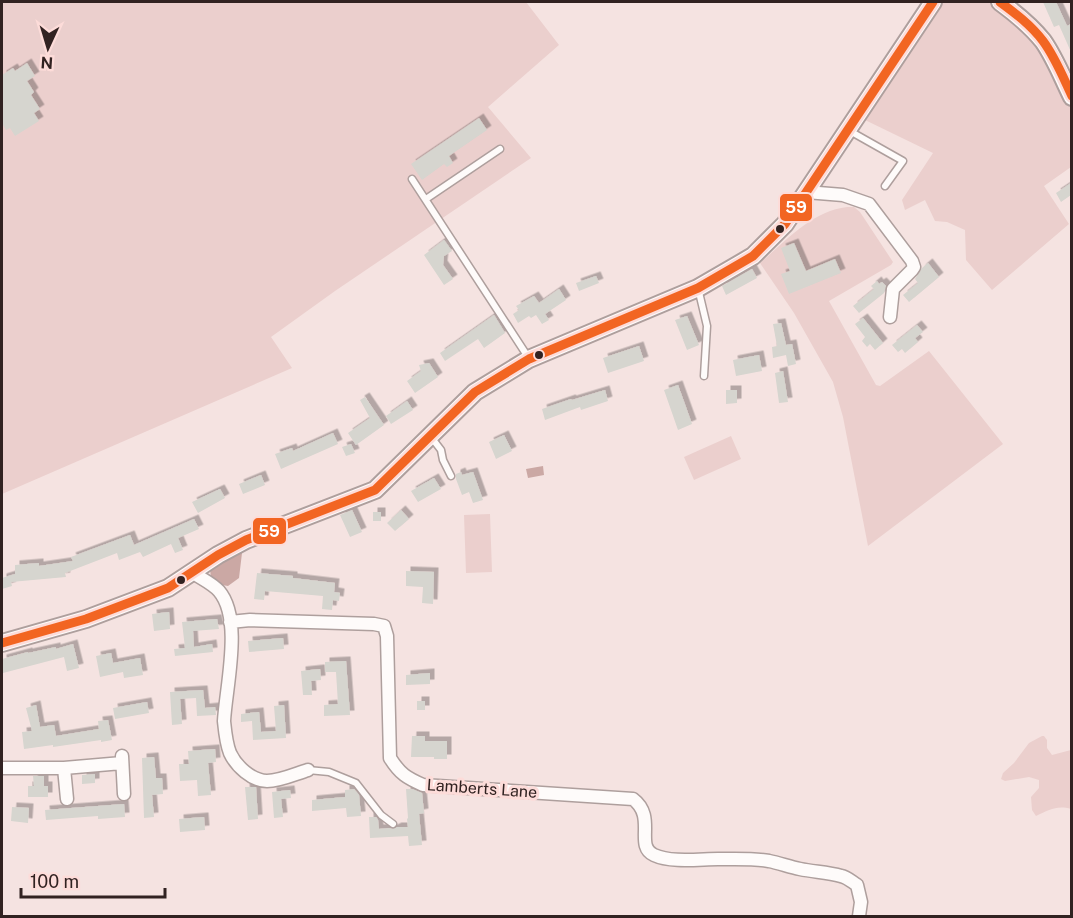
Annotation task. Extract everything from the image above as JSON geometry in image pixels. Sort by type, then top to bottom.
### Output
[{"type":"street","points":[[2,643],[86,619],[168,588],[246,540],[375,490],[475,392],[529,359],[698,288],[753,256],[785,224],[933,2]]},
{"type":"street","points":[[1000,2],[1034,31],[1044,43],[1071,97]]},
{"type":"street","points":[[806,192],[843,195],[869,204],[912,261],[914,267],[912,270],[893,289],[890,317]]},
{"type":"street","points":[[192,572],[217,589],[225,600],[230,622],[232,643],[224,721],[231,753],[249,775],[265,781],[288,777],[308,770]]},
{"type":"street","name":"Lamberts Lane","points":[[230,622],[250,620],[384,626],[387,636],[390,758],[397,770],[408,779],[423,785],[633,800],[644,811],[645,843],[652,855],[671,859],[769,861],[843,876],[857,885],[861,902],[859,916]]},
{"type":"street","points":[[2,768],[63,768],[122,760],[124,794]]},
{"type":"street","points":[[63,768],[67,800]]},
{"type":"lane","points":[[848,130],[903,161],[885,186]]},
{"type":"lane","points":[[426,199],[500,149]]},
{"type":"lane","points":[[412,179],[529,359]]},
{"type":"lane","points":[[698,288],[707,326],[704,376]]},
{"type":"lane","points":[[430,436],[441,450],[451,476]]},
{"type":"lane","points":[[308,770],[329,772],[356,783],[381,815],[393,824]]},
{"type":"shaded area","points":[[2,2],[526,2],[559,45],[488,107],[531,158],[271,337],[292,368],[2,494]]},
{"type":"shaded area","points":[[939,2],[988,2],[1014,19],[1034,40],[1060,84],[1071,110],[1071,167],[1044,186],[1069,224],[992,290],[966,260],[965,230],[947,222],[935,221],[925,200],[905,210],[902,200],[933,153],[865,120]]},
{"type":"shaded area","points":[[854,207],[860,212],[893,262],[829,301],[876,385],[880,386],[929,351],[1003,444],[868,546],[843,417],[833,382],[794,313],[760,263],[800,228],[822,214]]},
{"type":"shaded area","points":[[731,436],[741,459],[694,480],[684,457]]},
{"type":"shaded area","points":[[543,466],[544,475],[528,478],[526,469]]},
{"type":"shaded area","points":[[490,514],[492,572],[466,573],[464,515]]},
{"type":"shaded area","points":[[239,551],[242,553],[239,578],[228,586],[216,584],[211,578],[210,569]]},
{"type":"shaded area","points":[[1042,736],[1047,740],[1047,748],[1052,755],[1071,750],[1071,809],[1057,808],[1036,816],[1032,810],[1031,797],[1039,788],[1039,780],[1029,777],[1005,781],[1001,779],[1003,773],[1029,743]]},
{"type":"building","points":[[1043,2],[1056,2],[1067,26],[1071,24],[1071,52],[1059,25],[1054,27]]},
{"type":"building","points":[[27,63],[35,76],[27,81],[34,92],[31,95],[40,109],[34,113],[39,121],[15,136],[10,128],[6,130],[2,123],[2,75],[13,68],[15,71]]},
{"type":"building","points":[[479,118],[487,130],[449,156],[453,163],[447,167],[444,164],[422,180],[411,164]]},
{"type":"building","points":[[1071,183],[1071,195],[1061,202],[1056,193]]},
{"type":"building","points":[[444,240],[452,251],[444,256],[443,265],[453,279],[444,285],[424,255]]},
{"type":"building","points":[[794,243],[806,271],[835,259],[841,273],[789,294],[781,274],[790,271],[781,248]]},
{"type":"building","points":[[928,263],[939,277],[909,302],[903,295],[918,283],[915,279]]},
{"type":"building","points":[[752,269],[757,278],[726,295],[722,286]]},
{"type":"building","points":[[596,276],[599,283],[579,291],[576,283]]},
{"type":"building","points":[[877,281],[886,286],[884,293],[859,313],[853,306],[874,289],[871,286]]},
{"type":"building","points":[[559,289],[566,300],[545,314],[549,320],[542,324],[536,315],[531,318],[529,316],[518,323],[513,314],[519,310],[516,306],[534,296],[539,303]]},
{"type":"building","points":[[494,315],[505,333],[484,348],[478,339],[445,361],[440,353]]},
{"type":"building","points":[[687,316],[699,345],[687,350],[675,320]]},
{"type":"building","points":[[863,318],[883,343],[875,350],[870,344],[867,347],[862,341],[865,337],[855,324]]},
{"type":"building","points":[[781,323],[786,345],[792,344],[796,364],[788,366],[786,355],[773,358],[772,347],[777,346],[773,324]]},
{"type":"building","points":[[917,325],[923,332],[915,338],[918,342],[905,353],[902,349],[898,352],[892,345]]},
{"type":"building","points":[[639,346],[644,361],[608,373],[603,358]]},
{"type":"building","points":[[759,355],[762,371],[736,376],[733,360]]},
{"type":"building","points":[[429,363],[438,377],[415,393],[407,381],[421,371],[419,365]]},
{"type":"building","points":[[783,371],[788,402],[779,403],[775,373]]},
{"type":"building","points":[[678,385],[692,424],[678,430],[664,390]]},
{"type":"building","points":[[605,390],[608,401],[581,410],[580,407],[545,420],[542,409]]},
{"type":"building","points":[[726,390],[737,390],[737,403],[726,404]]},
{"type":"building","points":[[365,397],[384,425],[356,445],[348,433],[370,418],[360,400]]},
{"type":"building","points":[[407,401],[413,410],[391,424],[386,416]]},
{"type":"building","points":[[333,433],[338,444],[281,469],[275,454],[292,448],[293,451]]},
{"type":"building","points":[[504,435],[512,451],[496,459],[489,442]]},
{"type":"building","points":[[351,444],[355,453],[346,456],[342,447]]},
{"type":"building","points":[[461,472],[462,475],[473,472],[483,500],[473,503],[469,492],[462,495],[456,479],[456,474]]},
{"type":"building","points":[[261,475],[265,485],[243,494],[239,484]]},
{"type":"building","points":[[434,478],[441,489],[418,502],[411,491]]},
{"type":"building","points":[[220,489],[225,498],[198,513],[192,502]]},
{"type":"building","points":[[352,510],[362,532],[350,537],[340,515]]},
{"type":"building","points":[[401,510],[409,519],[395,531],[387,523]]},
{"type":"building","points":[[373,512],[381,512],[381,521],[373,521]]},
{"type":"building","points":[[194,519],[199,529],[178,538],[183,550],[175,553],[171,544],[143,557],[140,552],[119,560],[117,553],[65,573],[66,577],[11,582],[12,586],[2,589],[2,578],[15,574],[15,565],[39,563],[39,566],[73,561],[71,557],[130,535],[134,545]]},
{"type":"building","points":[[406,571],[434,572],[433,604],[422,603],[423,587],[406,586]]},
{"type":"building","points":[[257,573],[335,583],[334,592],[340,593],[339,601],[333,600],[332,610],[322,609],[323,596],[265,591],[264,600],[254,599]]},
{"type":"building","points":[[169,612],[170,629],[154,631],[152,614]]},
{"type":"building","points":[[217,619],[219,629],[193,631],[194,647],[212,644],[213,652],[175,656],[174,649],[185,648],[182,622]]},
{"type":"building","points":[[283,638],[284,649],[249,652],[248,641]]},
{"type":"building","points":[[73,644],[79,668],[67,671],[64,657],[3,673],[2,659]]},
{"type":"building","points":[[111,653],[113,663],[140,658],[143,675],[124,678],[123,672],[100,677],[96,656]]},
{"type":"building","points":[[346,661],[350,715],[324,716],[324,705],[338,704],[336,672],[325,672],[325,662]]},
{"type":"building","points":[[320,669],[321,680],[311,681],[312,695],[303,695],[301,671]]},
{"type":"building","points":[[430,673],[430,684],[406,685],[406,675]]},
{"type":"building","points":[[203,690],[205,708],[215,707],[216,715],[197,716],[196,698],[180,699],[182,724],[172,725],[170,692]]},
{"type":"building","points":[[417,701],[425,701],[425,710],[417,710]]},
{"type":"building","points":[[147,702],[149,713],[115,719],[113,708]]},
{"type":"building","points":[[36,705],[40,727],[54,725],[56,736],[99,729],[98,721],[108,720],[112,740],[24,749],[22,732],[32,731],[26,708]]},
{"type":"building","points":[[284,705],[286,738],[253,740],[252,721],[241,722],[241,714],[259,712],[261,732],[276,731],[274,706]]},
{"type":"building","points":[[412,736],[425,736],[425,741],[447,741],[447,759],[411,757]]},
{"type":"building","points":[[215,749],[216,762],[208,763],[211,795],[198,796],[197,780],[180,781],[179,764],[189,764],[188,751]]},
{"type":"building","points":[[154,757],[156,778],[162,778],[163,794],[152,795],[154,817],[144,818],[142,758]]},
{"type":"building","points":[[95,774],[95,783],[82,784],[82,775]]},
{"type":"building","points":[[33,776],[44,776],[44,786],[48,786],[48,797],[28,797],[28,786],[34,786]]},
{"type":"building","points":[[245,787],[256,787],[258,819],[248,820]]},
{"type":"building","points":[[354,789],[359,795],[361,816],[347,817],[346,808],[312,811],[312,800],[345,797],[345,790]]},
{"type":"building","points":[[406,789],[422,793],[424,813],[419,814],[422,845],[409,846],[408,836],[370,838],[369,817],[376,817],[379,829],[408,827]]},
{"type":"building","points":[[290,790],[291,798],[281,799],[283,817],[274,818],[272,792]]},
{"type":"building","points":[[124,804],[125,817],[98,819],[98,816],[46,820],[45,810]]},
{"type":"building","points":[[12,807],[29,808],[28,823],[11,821]]},
{"type":"building","points":[[204,817],[205,830],[180,832],[179,819]]},
{"type":"transit line","name":"59","points":[[2,643],[86,619],[168,588],[218,555],[246,540],[375,490],[475,392],[529,359],[698,288],[753,256],[785,224],[933,2]]},
{"type":"transit line","name":"59","points":[[1000,2],[1043,41],[1072,96]]}]
